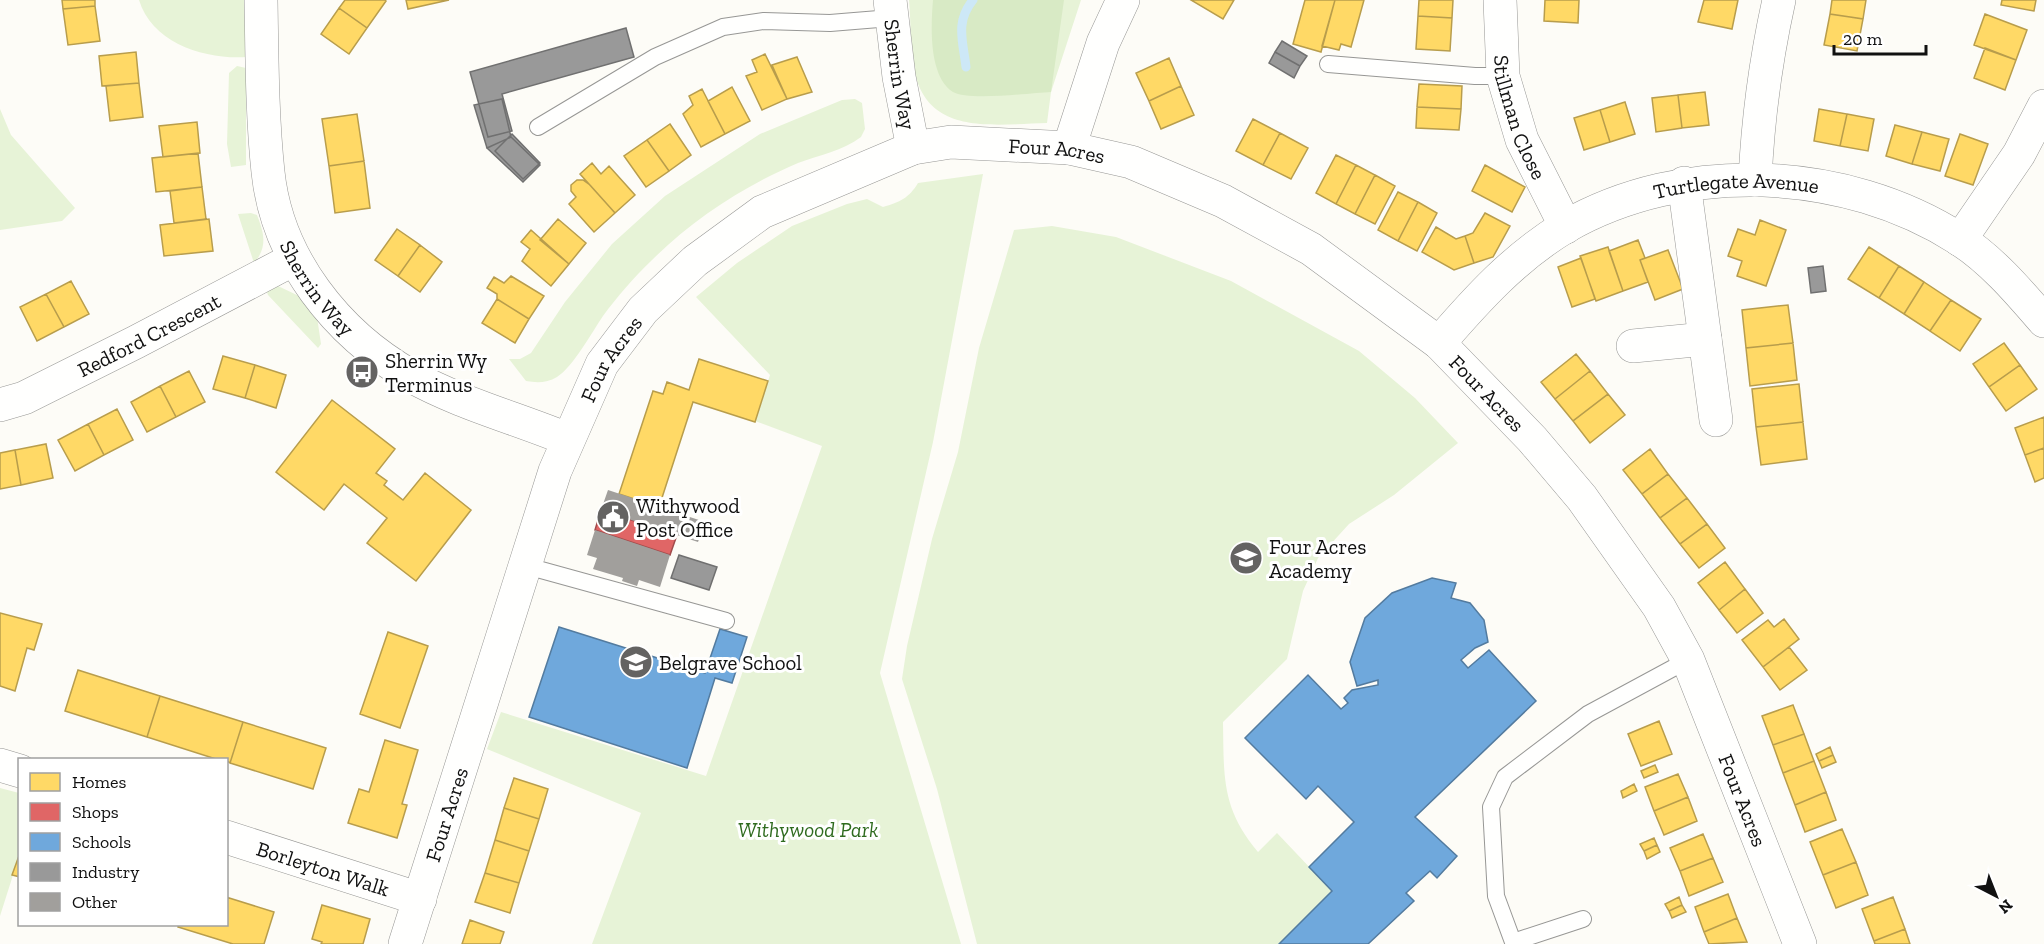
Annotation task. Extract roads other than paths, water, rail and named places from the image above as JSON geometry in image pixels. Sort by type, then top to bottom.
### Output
[{"type":"street","name":"Sherrin Way","points":[[261,0],[268,174],[277,214],[294,259],[332,312],[363,344],[388,361],[440,390],[567,439]]},
{"type":"street","points":[[1069,148],[1103,43],[1123,0]]},
{"type":"street","name":"Stillman Close","points":[[1500,0],[1503,76],[1522,140],[1566,227]]},
{"type":"street","points":[[1755,180],[1758,113],[1765,62],[1779,0]]},
{"type":"street","name":"Sherrin Way","points":[[890,9],[914,147]]},
{"type":"street","points":[[1960,240],[2019,153],[2044,106]]},
{"type":"street","name":"Four Acres","points":[[405,944],[523,565],[567,439],[602,364],[643,310],[695,261],[762,212],[914,147],[951,142],[1069,148],[1131,162],[1223,201],[1311,249],[1439,343],[1532,439],[1582,498],[1659,607],[1688,660],[1800,944]]},
{"type":"street","name":"Turtlegate Avenue","points":[[1439,343],[1483,292],[1526,254],[1566,227],[1637,195],[1684,183],[1755,180],[1810,185],[1862,195],[1912,214],[1960,240],[2009,282],[2044,321]]},
{"type":"street","points":[[1684,183],[1716,420]]},
{"type":"street","name":"Redford Crescent","points":[[0,405],[24,398],[294,259]]},
{"type":"street","points":[[1632,346],[1706,339]]},
{"type":"street","points":[[0,765],[18,770]]},
{"type":"street","name":"Borleyton Walk","points":[[228,838],[420,899]]},
{"type":"lane","points":[[538,127],[655,57],[723,27],[764,21],[830,23],[890,9]]},
{"type":"lane","points":[[1328,64],[1475,76],[1503,76]]},
{"type":"lane","points":[[523,565],[726,621]]},
{"type":"lane","points":[[1583,919],[1511,943],[1496,896],[1491,807],[1505,777],[1588,714],[1688,660]]},
{"type":"waterway","points":[[966,67],[962,24],[967,8],[973,0]]},
{"type":"place","name":"Sherrin Wy Terminus","points":[[362,372]]},
{"type":"place","name":"Withywood Post Office","points":[[613,517]]},
{"type":"place","name":"Four Acres Academy","points":[[1246,558]]},
{"type":"place","name":"Belgrave School","points":[[636,662]]},
{"type":"park label","name":"Withywood Park","points":[[808,829]]}]
